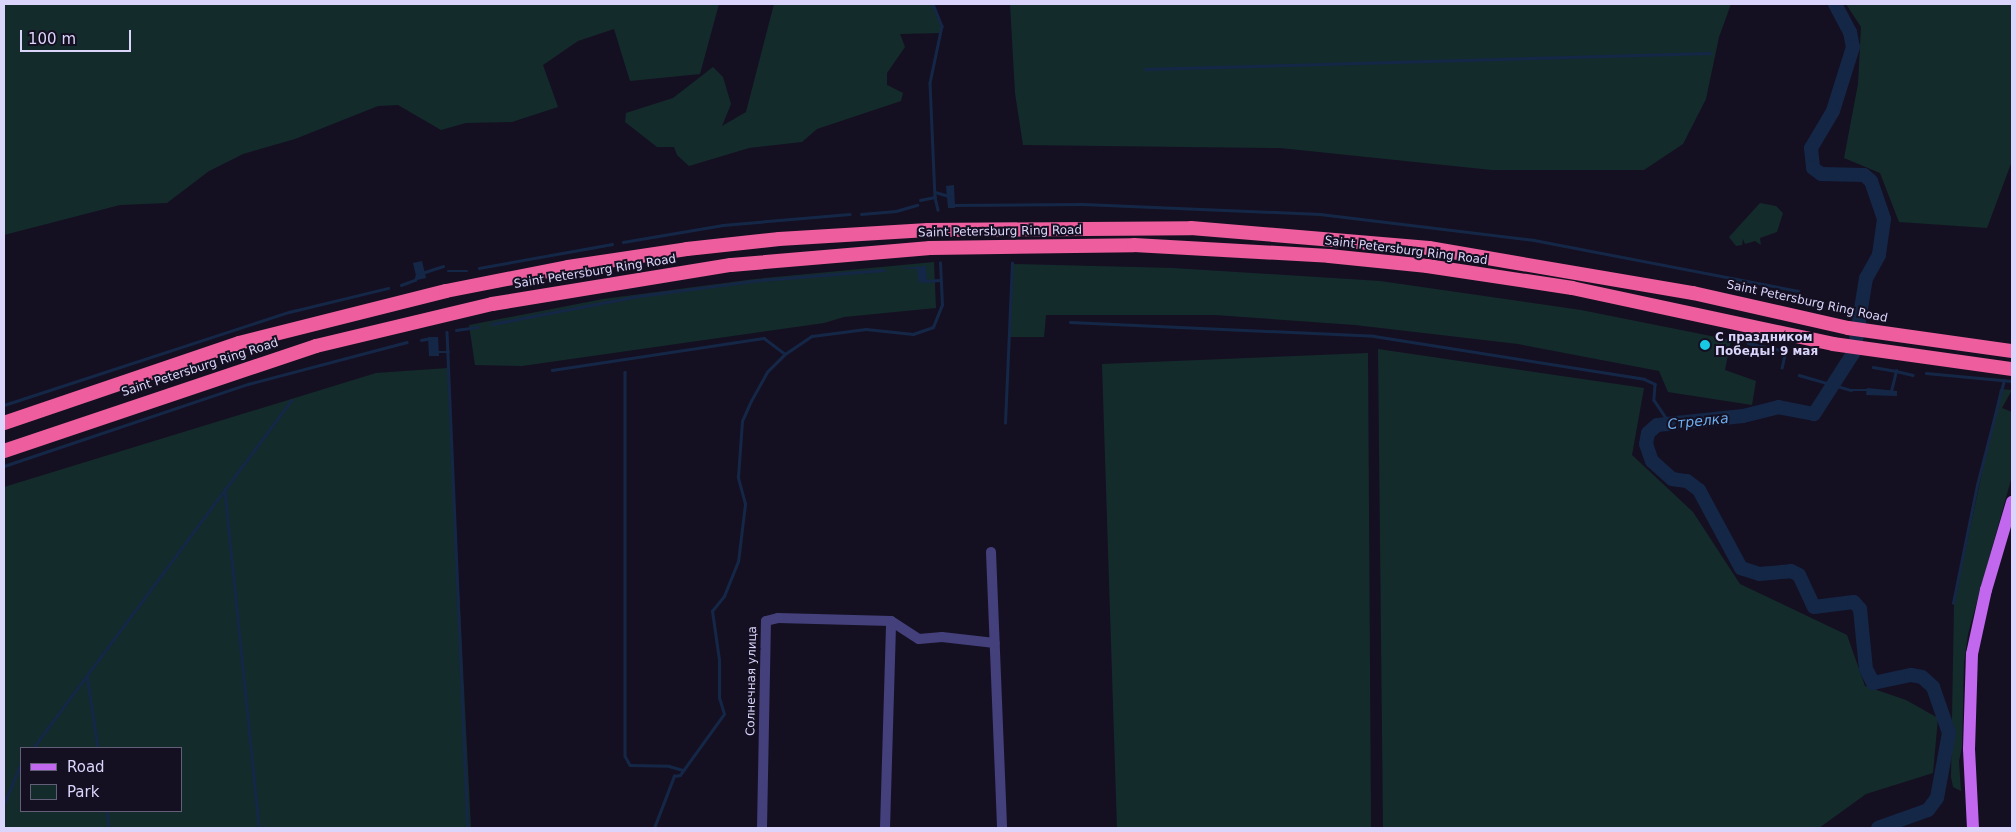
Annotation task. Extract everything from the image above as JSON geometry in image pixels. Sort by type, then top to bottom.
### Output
[{"type":"highway","name":"Saint Petersburg Ring Road","points":[[4,423],[240,343],[446,291],[568,267],[687,249],[779,238],[928,230],[1191,228],[1429,248],[1693,293],[1848,328],[2012,350]]},
{"type":"highway","name":"Saint Petersburg Ring Road","points":[[4,451],[316,346],[492,304],[731,265],[930,248],[1134,245],[1330,256],[1427,266],[1581,290],[1872,351],[2012,369]]},
{"type":"main road","points":[[1973,828],[1969,749],[1972,654],[1986,590],[2012,502]]},
{"type":"street","points":[[992,552],[1002,828]]},
{"type":"street","name":"Солнечная улица","points":[[762,828],[766,621],[778,618],[891,621]]},
{"type":"street","points":[[891,621],[919,639],[942,637],[995,643]]},
{"type":"street","points":[[885,828],[891,621]]},
{"type":"green space","points":[[4,4],[719,4],[700,74],[630,81],[614,29],[578,41],[543,65],[558,107],[512,122],[466,123],[441,130],[398,105],[378,106],[295,139],[243,154],[209,171],[167,203],[120,205],[4,235]]},
{"type":"green space","points":[[774,4],[933,4],[942,26],[941,33],[900,34],[905,47],[887,73],[887,85],[903,93],[901,101],[817,129],[802,142],[749,148],[689,166],[677,155],[674,147],[657,147],[625,122],[626,113],[673,98],[713,67],[723,77],[731,104],[722,126],[746,112]]},
{"type":"green space","points":[[1010,4],[1731,4],[1719,37],[1706,99],[1683,144],[1644,170],[1492,170],[1280,148],[1023,145],[1015,93]]},
{"type":"green space","points":[[1846,4],[2012,4],[2012,161],[1987,228],[1899,222],[1880,173],[1844,158],[1858,84],[1861,27]]},
{"type":"green space","points":[[1760,203],[1776,206],[1783,213],[1777,232],[1760,238],[1761,245],[1755,241],[1745,244],[1743,239],[1742,245],[1736,246],[1729,237]]},
{"type":"green space","points":[[934,262],[936,308],[844,317],[824,323],[522,366],[475,365],[469,325],[603,299],[755,279]]},
{"type":"green space","points":[[1012,264],[1173,268],[1380,281],[1581,310],[1731,340],[1725,370],[1756,381],[1752,405],[1668,392],[1659,371],[1518,344],[1355,325],[1215,315],[1046,315],[1044,337],[1009,337]]},
{"type":"green space","points":[[1378,349],[1644,388],[1632,455],[1693,512],[1740,584],[1847,635],[1865,686],[1906,700],[1938,718],[1933,773],[1866,794],[1819,828],[1383,828]]},
{"type":"green space","points":[[1368,353],[1371,828],[1117,828],[1102,364]]},
{"type":"green space","points":[[448,368],[471,828],[4,828],[4,487],[376,373]]},
{"type":"green space","points":[[2000,389],[2012,390],[2002,408],[2012,412],[2012,476],[1968,634],[1964,663],[1962,747],[1959,761],[1961,791],[1953,787],[1951,777],[1954,603]]},
{"type":"water","points":[[954,185],[955,208],[948,208],[946,186]]},
{"type":"water","points":[[422,261],[426,278],[417,280],[413,263]]},
{"type":"water","points":[[926,266],[927,282],[919,283],[917,269],[898,268]]},
{"type":"water","points":[[428,337],[438,337],[439,356],[429,356]]},
{"type":"water","points":[[1867,388],[1897,391],[1897,396],[1866,395]]},
{"type":"waterway","points":[[933,4],[942,26],[930,83],[935,197],[938,210]]},
{"type":"waterway","name":"Стрелка","points":[[1835,4],[1850,32],[1853,47],[1833,111],[1811,148],[1813,168],[1821,174],[1864,175],[1871,181],[1884,219],[1879,255],[1866,278],[1854,352],[1814,414],[1779,407],[1743,416],[1657,425],[1648,433],[1646,444],[1652,461],[1672,479],[1687,481],[1699,490],[1741,568],[1759,574],[1791,571],[1799,575],[1814,607],[1854,602],[1860,609],[1866,669],[1873,683],[1911,675],[1922,677],[1933,687],[1949,733],[1937,798],[1928,810],[1878,828]]},
{"type":"waterway","points":[[1145,69],[1711,53]]},
{"type":"waterway","points":[[935,192],[949,196]]},
{"type":"waterway","points":[[920,200],[935,197]]},
{"type":"waterway","points":[[954,205],[1083,204],[1320,214],[1534,240],[1798,291]]},
{"type":"waterway","points":[[861,214],[896,211],[917,205]]},
{"type":"waterway","points":[[623,242],[723,225],[850,214]]},
{"type":"waterway","points":[[479,268],[612,244]]},
{"type":"waterway","points":[[654,828],[674,776],[680,775],[724,714],[719,698],[719,660],[712,611],[724,596],[738,562],[745,504],[738,477],[742,421],[751,401],[767,372],[785,354],[812,336],[866,329],[913,334],[933,327],[942,305],[940,263]]},
{"type":"waterway","points":[[1005,423],[1012,263]]},
{"type":"waterway","points":[[422,273],[443,266]]},
{"type":"waterway","points":[[492,324],[639,296],[761,280],[884,270]]},
{"type":"waterway","points":[[448,271],[467,271]]},
{"type":"waterway","points":[[401,285],[415,280],[417,275]]},
{"type":"waterway","points":[[925,281],[940,280]]},
{"type":"waterway","points":[[4,405],[289,312],[388,288]]},
{"type":"waterway","points":[[1070,322],[1374,336],[1644,379],[1655,384],[1654,400],[1670,424]]},
{"type":"waterway","points":[[456,330],[478,327]]},
{"type":"waterway","points":[[447,332],[468,828]]},
{"type":"waterway","points":[[421,340],[431,338]]},
{"type":"waterway","points":[[552,370],[764,338],[785,354]]},
{"type":"waterway","points":[[4,466],[248,384],[407,342]]},
{"type":"waterway","points":[[1748,343],[1786,351],[1782,368]]},
{"type":"waterway","points":[[435,352],[449,352]]},
{"type":"waterway","points":[[1873,367],[1896,371]]},
{"type":"waterway","points":[[1891,391],[1896,371],[1913,375]]},
{"type":"waterway","points":[[625,372],[625,756],[630,765],[669,766],[683,770]]},
{"type":"waterway","points":[[1926,373],[2012,381]]},
{"type":"waterway","name":"Стрелка","points":[[1799,375],[1851,390],[1868,390]]},
{"type":"waterway","points":[[1953,603],[1977,485],[2004,380]]},
{"type":"waterway","points":[[34,747],[291,400]]},
{"type":"waterway","points":[[225,491],[259,828]]},
{"type":"waterway","points":[[87,675],[98,747]]},
{"type":"waterway","points":[[4,804],[20,765]]},
{"type":"waterway","points":[[107,812],[109,828]]},
{"type":"place","name":"С праздником Победы! 9 мая","points":[[1705,345]]}]
